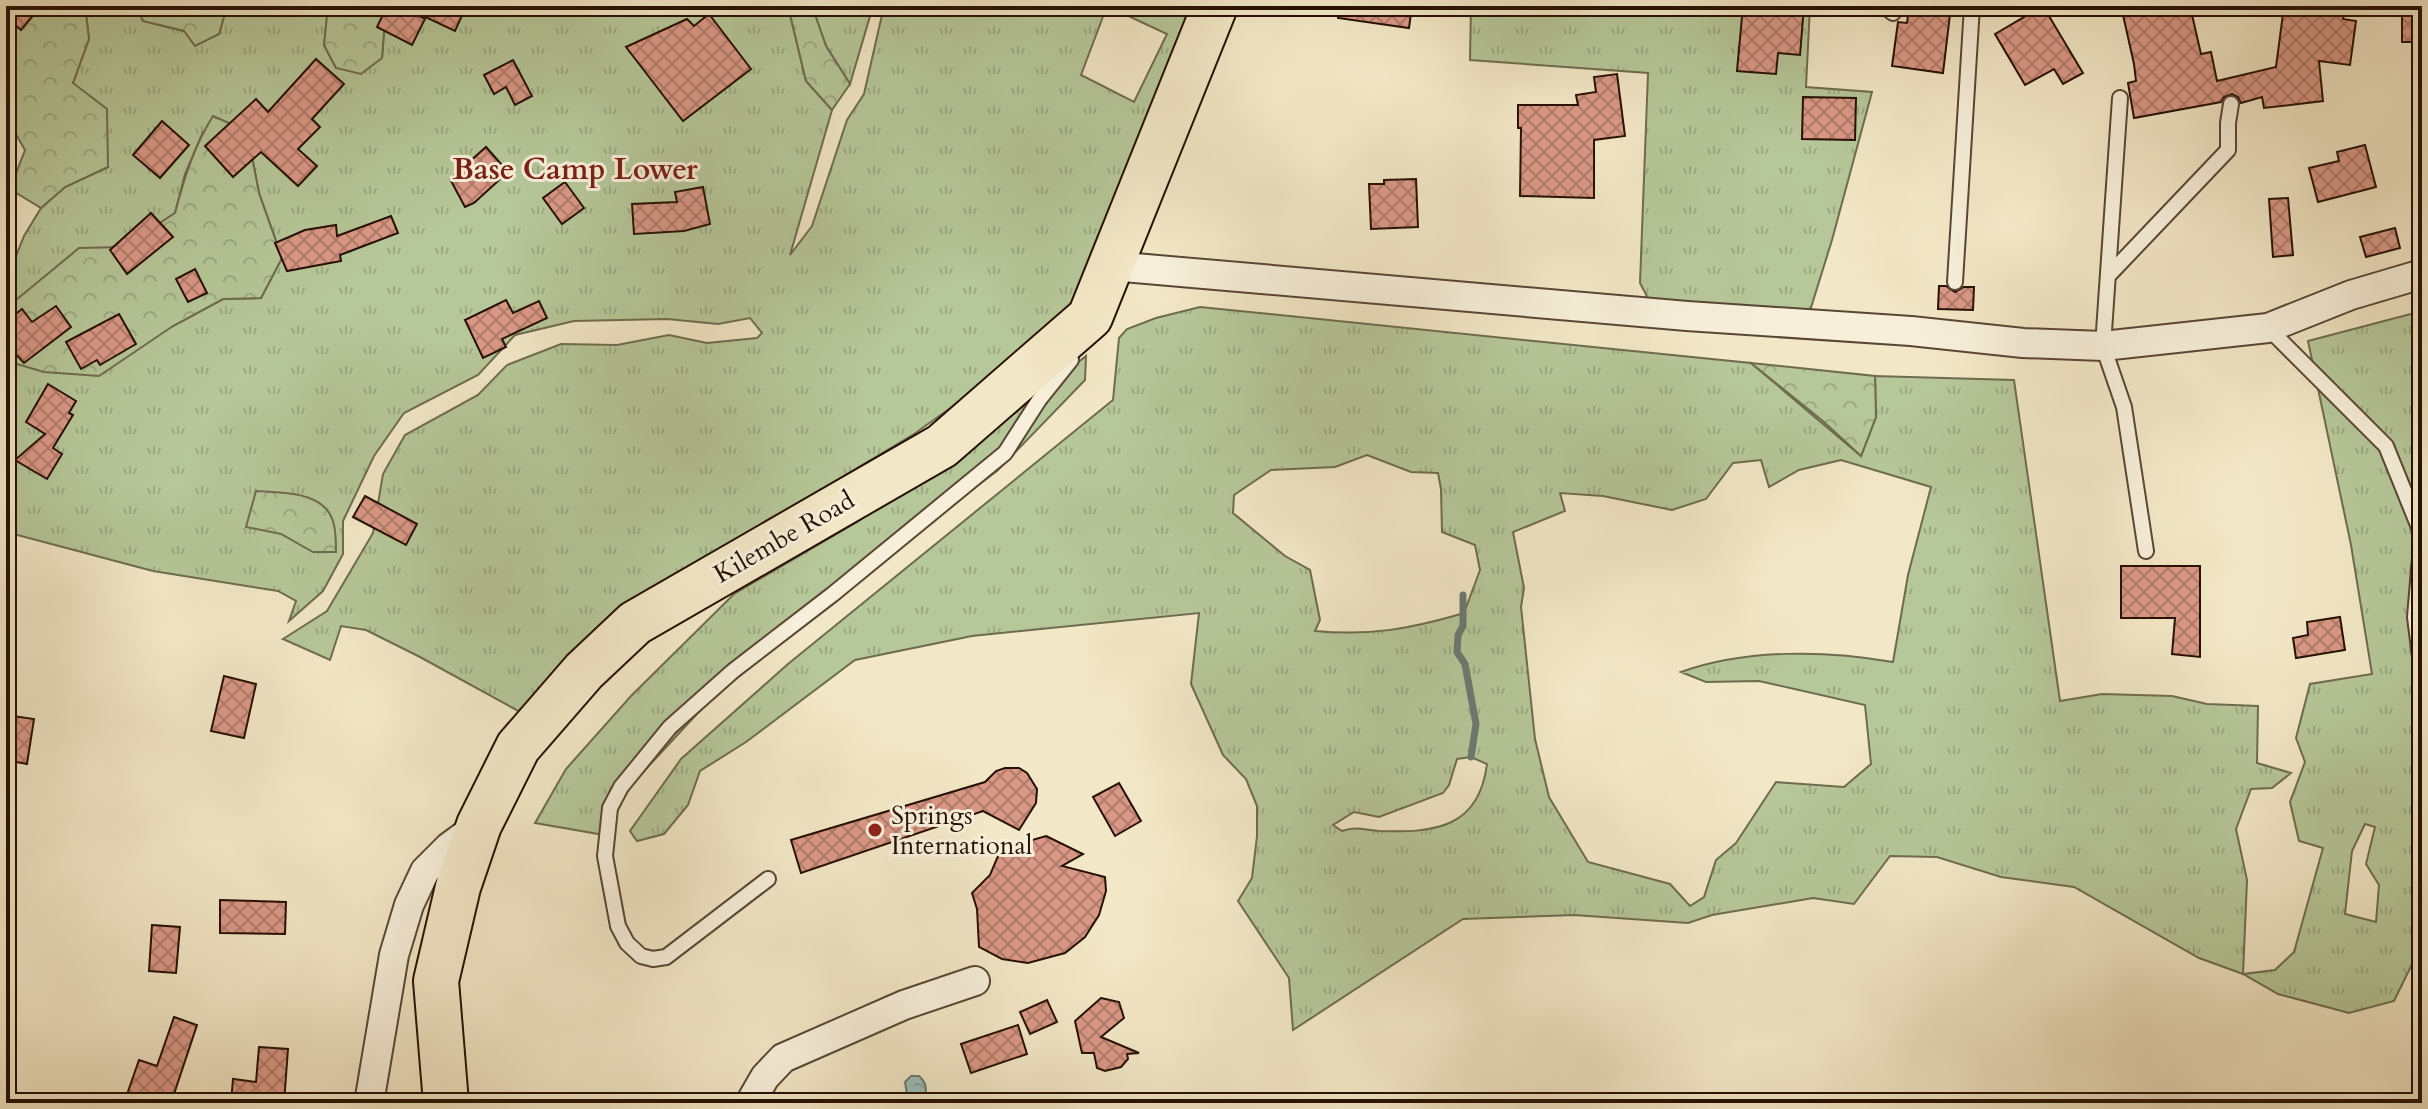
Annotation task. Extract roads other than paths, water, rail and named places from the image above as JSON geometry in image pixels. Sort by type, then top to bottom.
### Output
[{"type":"main road","name":"Kilembe Road","points":[[446,1103],[436,981],[458,887],[479,825],[518,747],[584,671],[635,623],[942,446],[1086,335],[1215,6]]},
{"type":"street","points":[[1112,266],[1687,316],[1911,331],[2023,343],[2103,346],[2268,328],[2351,295],[2422,274]]},
{"type":"street","points":[[369,1103],[394,955],[409,905],[425,871],[449,847],[479,825]]},
{"type":"street","points":[[750,1103],[765,1077],[783,1058],[904,1005],[975,981]]},
{"type":"lane","points":[[1884,6],[1893,13],[1897,6]]},
{"type":"lane","points":[[1955,282],[1972,6]]},
{"type":"lane","points":[[2120,98],[2103,346],[2124,407],[2146,551]]},
{"type":"lane","points":[[2108,276],[2228,150],[2231,104]]},
{"type":"lane","points":[[2268,328],[2386,446],[2422,535],[2415,617],[2422,672]]},
{"type":"lane","points":[[768,879],[666,957],[653,959],[641,956],[627,943],[618,926],[605,856],[610,808],[621,787],[670,727],[733,671],[833,594],[1005,453],[1086,335]]},
{"type":"water","points":[[911,1076],[919,1076],[924,1082],[926,1103],[918,1103],[907,1094],[905,1082]]},
{"type":"waterway","points":[[1463,595],[1463,626],[1458,635],[1457,652],[1465,664],[1476,724],[1471,757]]},
{"type":"place","name":"Springs International","points":[[875,830]]},
{"type":"district","name":"Base Camp Lower","points":[[575,169]]}]
